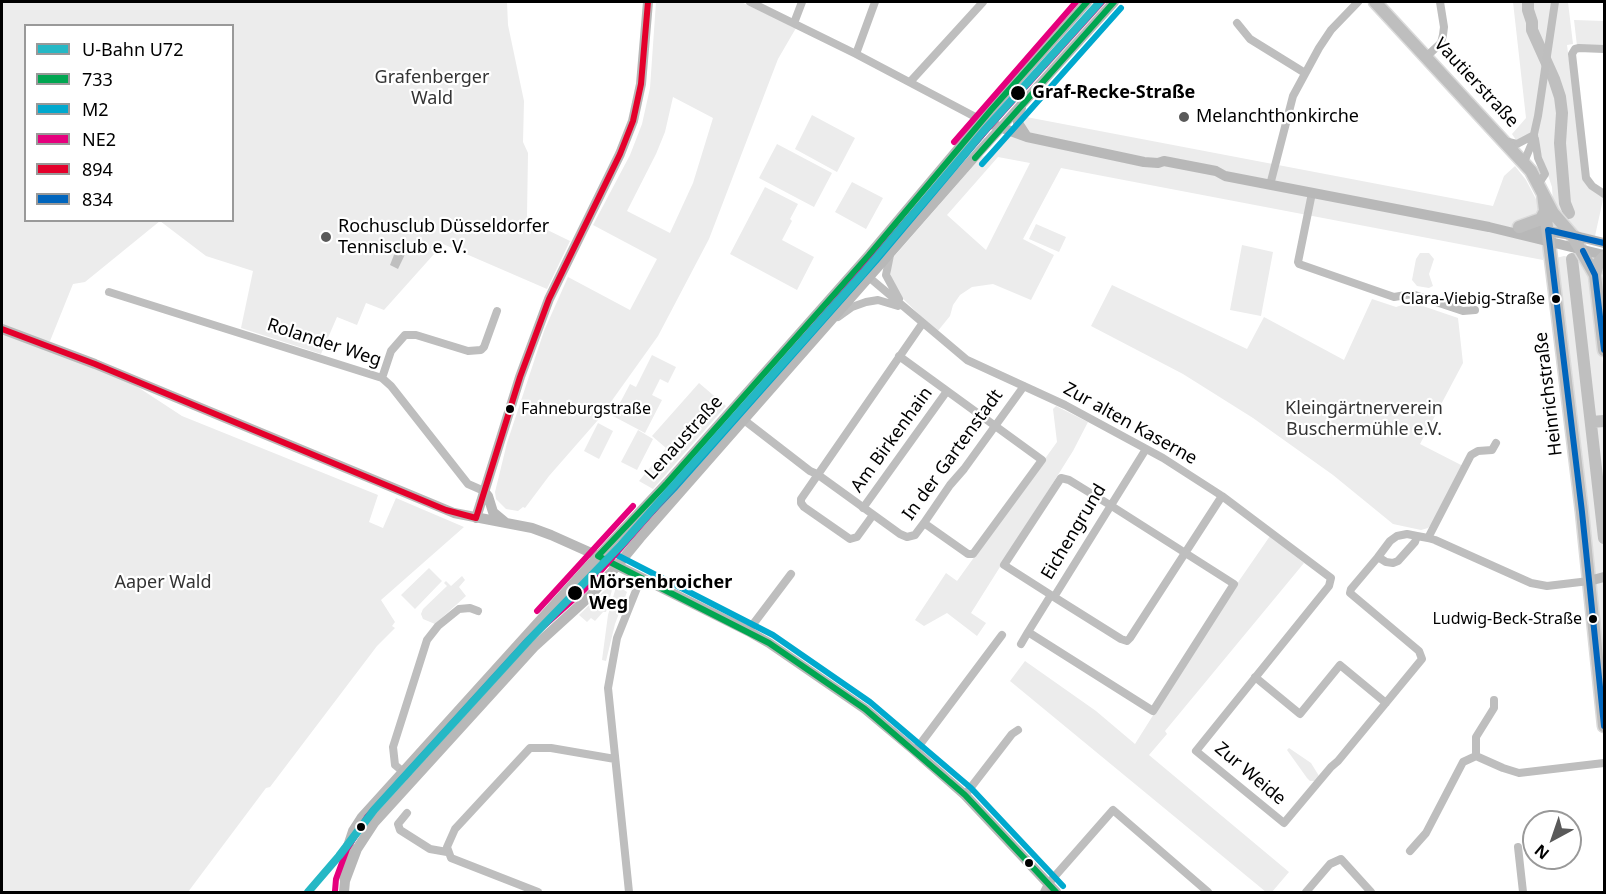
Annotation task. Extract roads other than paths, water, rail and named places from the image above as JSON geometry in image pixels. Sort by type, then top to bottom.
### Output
[{"type":"main road","name":"Vautierstraße","points":[[1375,2],[1524,162],[1541,188]]},
{"type":"main road","name":"Heinrichstraße","points":[[1541,188],[1549,236],[1605,726]]},
{"type":"main road","points":[[1541,188],[1553,213],[1583,250],[1595,275],[1605,350]]},
{"type":"main road","points":[[1519,227],[1541,219],[1545,211]]},
{"type":"main road","points":[[1595,275],[1598,263],[1605,256]]},
{"type":"street","points":[[476,518],[520,376],[549,299],[620,154],[633,121],[641,84],[648,2]]},
{"type":"street","points":[[750,2],[856,54],[983,121],[1027,137],[1214,178],[1225,176],[1489,227],[1549,236],[1572,235],[1605,243]]},
{"type":"street","points":[[794,23],[802,2]]},
{"type":"street","points":[[856,54],[875,2]]},
{"type":"street","points":[[910,82],[983,2]]},
{"type":"street","name":"Lenaustraße","points":[[345,881],[344,859],[353,831],[362,817],[667,483],[858,268],[1087,2]]},
{"type":"street","name":"Lenaustraße","points":[[345,881],[355,852],[366,833],[535,646],[591,596],[870,279],[998,128],[1021,108],[1114,2]]},
{"type":"street","points":[[1270,185],[1293,96],[1331,30],[1358,2]]},
{"type":"street","points":[[1426,57],[1441,43],[1443,35],[1440,2]]},
{"type":"street","points":[[1524,162],[1534,135],[1555,2]]},
{"type":"street","points":[[1237,23],[1250,39],[1305,73]]},
{"type":"street","points":[[1605,49],[1575,50],[1572,54],[1586,178],[1592,186],[1605,194]]},
{"type":"street","points":[[998,128],[990,119],[999,108],[1000,101]]},
{"type":"street","points":[[1021,108],[1018,123],[1027,137]]},
{"type":"street","points":[[1504,141],[1518,144],[1534,135]]},
{"type":"street","points":[[1534,135],[1538,158],[1545,174],[1541,188]]},
{"type":"street","points":[[1312,193],[1299,264],[1394,297],[1412,294],[1463,311],[1475,310]]},
{"type":"street","points":[[1489,227],[1519,227],[1605,256]]},
{"type":"street","name":"Zur alten Kaserne","points":[[890,255],[887,268],[888,280],[907,309]]},
{"type":"street","name":"Zur alten Kaserne","points":[[858,268],[967,360],[1089,417],[1146,448],[1222,496],[1284,541],[1329,576],[1331,580]]},
{"type":"street","name":"Rolander Weg","points":[[109,292],[382,378],[391,386],[468,484],[484,491]]},
{"type":"street","points":[[832,321],[852,307],[866,302],[887,301],[907,309]]},
{"type":"street","points":[[382,378],[391,351],[405,335],[416,335],[468,351],[481,350],[497,311]]},
{"type":"street","points":[[873,515],[853,540],[804,507],[801,499],[922,324]]},
{"type":"street","points":[[2,329],[95,364],[446,510],[543,532],[598,556],[748,631],[865,709],[915,751],[965,795],[1046,888],[1056,892]]},
{"type":"street","points":[[899,356],[1042,460],[972,555],[924,523]]},
{"type":"street","name":"In der Gartenstadt","points":[[744,420],[802,466],[817,474],[900,534],[908,537],[915,535],[1024,386]]},
{"type":"street","name":"Am Birkenhain","points":[[863,508],[947,391]]},
{"type":"street","points":[[1428,538],[1471,455],[1478,451],[1492,450],[1496,443]]},
{"type":"street","name":"Eichengrund","points":[[1146,448],[1053,596],[1121,639],[1127,640],[1186,554],[1222,496]]},
{"type":"street","points":[[1021,644],[1028,632],[1053,596],[1004,565],[1061,478],[1069,480],[1110,505],[1234,584],[1153,711],[1028,632]]},
{"type":"street","points":[[484,491],[493,512],[505,522]]},
{"type":"street","points":[[1417,536],[1415,542],[1398,561],[1390,564],[1378,557],[1395,537],[1407,534],[1428,538],[1531,583],[1557,585],[1604,577]]},
{"type":"street","name":"Zur Weide","points":[[1331,580],[1329,586],[1196,751],[1284,823],[1421,661],[1422,656],[1419,651],[1350,593],[1378,557]]},
{"type":"street","points":[[748,631],[791,574]]},
{"type":"street","points":[[629,892],[608,700],[609,674],[616,638],[641,578]]},
{"type":"street","points":[[413,780],[395,765],[393,747],[430,635],[459,609],[470,608],[478,611]]},
{"type":"street","points":[[915,751],[1002,634]]},
{"type":"street","points":[[1254,677],[1300,714],[1340,665],[1386,703]]},
{"type":"street","points":[[1476,756],[1476,737],[1494,708],[1494,700]]},
{"type":"street","points":[[965,795],[1012,734],[1018,730]]},
{"type":"street","points":[[538,892],[451,858],[447,852],[448,843],[455,830],[527,750],[534,747],[615,759]]},
{"type":"street","points":[[1410,851],[1426,833],[1463,762],[1476,756],[1519,773],[1605,763]]},
{"type":"street","points":[[1046,888],[1113,810],[1208,892]]},
{"type":"street","points":[[407,813],[398,824],[400,830],[430,849],[447,852]]},
{"type":"street","points":[[1518,848],[1523,892]]},
{"type":"street","points":[[1306,892],[1330,864],[1341,859],[1371,892]]},
{"type":"street","points":[[344,892],[345,881]]},
{"type":"waterway","points":[[1528,2],[1532,30],[1560,97],[1562,113],[1560,143],[1565,203],[1569,213]]},
{"type":"waterway","points":[[1572,259],[1604,538]]},
{"type":"waterway","points":[[1591,422],[1604,421]]},
{"type":"metro line","name":"U72","points":[[308,892],[374,810],[529,640],[621,545],[863,273],[982,133],[1100,2]]},
{"type":"place","name":"Graf-Recke-Straße","points":[[1018,93]]},
{"type":"place","name":"Melanchthonkirche","points":[[1184,117]]},
{"type":"place","name":"Rochusclub Düsseldorfer Tennisclub e. V.","points":[[326,237]]},
{"type":"place","name":"Clara-Viebig-Straße","points":[[1556,299]]},
{"type":"place","name":"Fahneburgstraße","points":[[510,409]]},
{"type":"place","name":"Mörsenbroicher Weg","points":[[575,593]]},
{"type":"place","name":"Ludwig-Beck-Straße","points":[[1593,619]]},
{"type":"park label","name":"Grafenberger Wald","points":[[432,88]]},
{"type":"park label","name":"Kleingärtnerverein Buschermühle e.V.","points":[[1364,419]]},
{"type":"park label","name":"Aaper Wald","points":[[163,583]]}]
